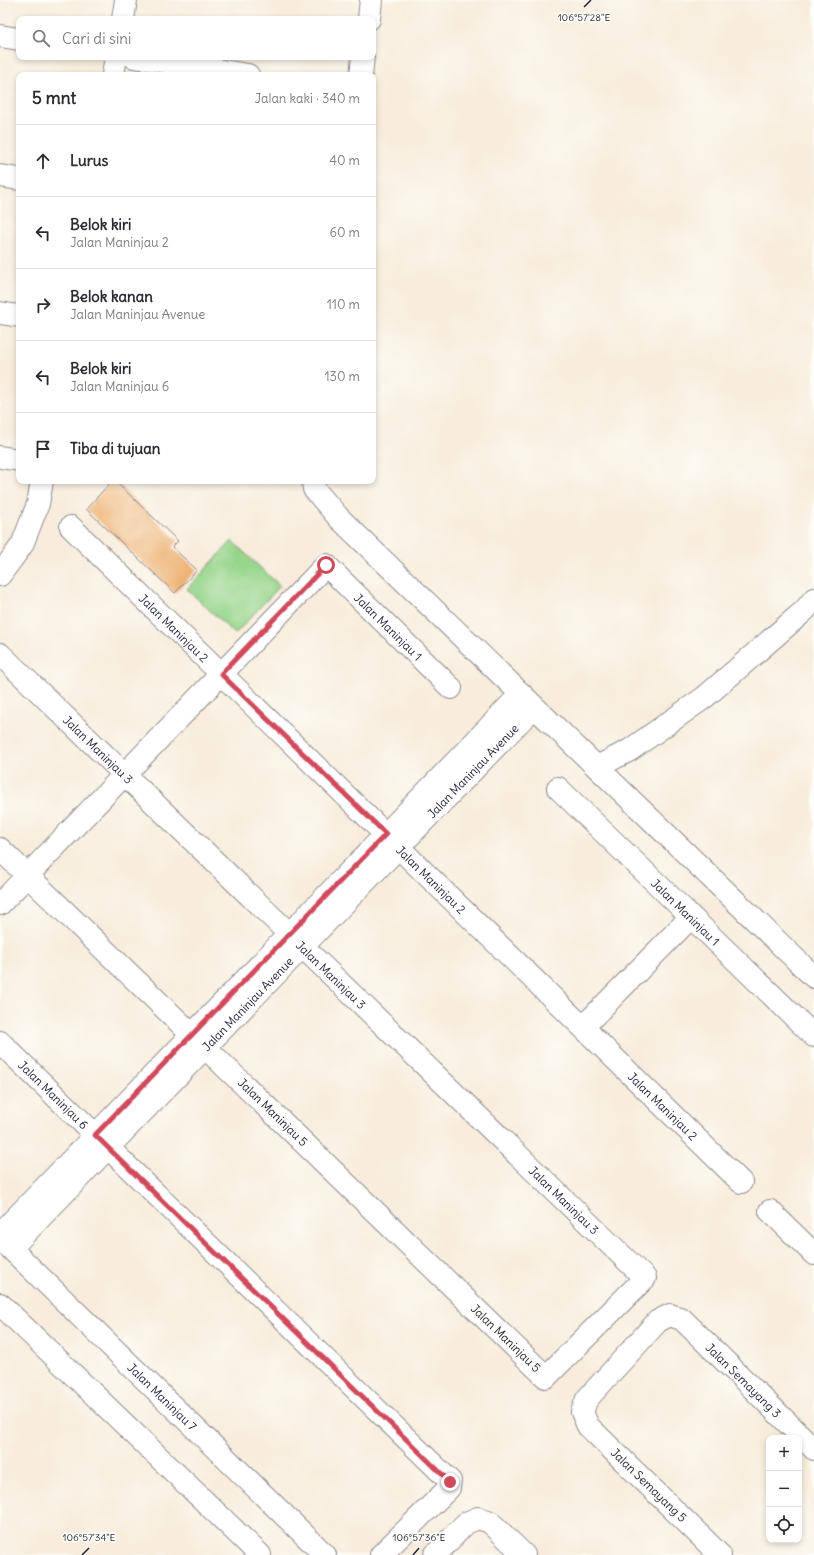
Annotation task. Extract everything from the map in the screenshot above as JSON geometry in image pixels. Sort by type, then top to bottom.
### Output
[{"type":"street","points":[[123,16],[126,0]]},
{"type":"street","points":[[368,16],[371,0]]},
{"type":"street","points":[[0,36],[16,39]]},
{"type":"street","points":[[114,72],[116,60]]},
{"type":"street","points":[[153,60],[229,72]]},
{"type":"street","points":[[362,72],[364,60]]},
{"type":"street","points":[[0,176],[16,179]]},
{"type":"street","points":[[0,313],[16,316]]},
{"type":"street","points":[[0,457],[16,460]]},
{"type":"street","points":[[0,575],[22,545],[38,504],[41,484]]},
{"type":"street","points":[[313,484],[314,490],[339,518],[814,977]]},
{"type":"street","name":"Jalan Maninjau 2","points":[[71,527],[742,1182]]},
{"type":"street","name":"Jalan Maninjau 1","points":[[221,674],[326,565],[451,688]]},
{"type":"street","points":[[597,767],[630,750],[705,697],[805,610],[814,599]]},
{"type":"street","name":"Jalan Maninjau 3","points":[[0,654],[645,1278],[546,1377]]},
{"type":"street","points":[[0,904],[221,674]]},
{"type":"street","name":"Jalan Maninjau Avenue","points":[[4,1240],[102,1141],[528,701]]},
{"type":"street","name":"Jalan Maninjau 1","points":[[558,788],[814,1036]]},
{"type":"street","name":"Jalan Maninjau 5","points":[[0,848],[546,1377]]},
{"type":"street","points":[[583,1027],[691,917]]},
{"type":"street","name":"Jalan Maninjau 6","points":[[0,1042],[450,1482],[449,1488],[381,1555]]},
{"type":"street","points":[[770,1211],[814,1254]]},
{"type":"street","name":"Jalan Maninjau 7","points":[[4,1240],[325,1555]]},
{"type":"street","points":[[0,1304],[260,1555]]},
{"type":"street","name":"Jalan Semayang 3","points":[[582,1412],[587,1399],[658,1322],[670,1315],[682,1319],[814,1449]]},
{"type":"street","name":"Jalan Semayang 5","points":[[582,1412],[588,1426],[720,1555]]},
{"type":"street","points":[[435,1555],[466,1523],[478,1518],[490,1522],[524,1555]]},
{"type":"green space","points":[[232,541],[280,586],[235,634],[187,589]]},
{"type":"building","points":[[109,484],[118,484],[178,541],[172,547],[197,570],[175,593],[86,509]]},
{"type":"route","points":[[326,565],[221,674],[386,834],[95,1135],[450,1482]]}]
